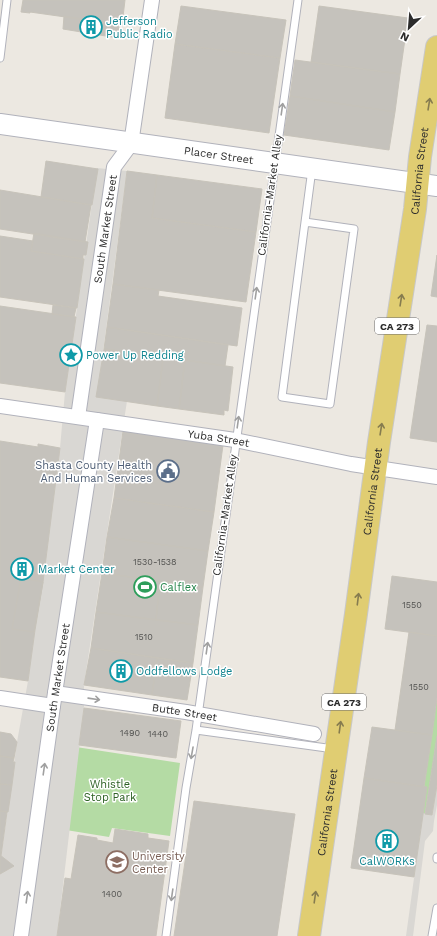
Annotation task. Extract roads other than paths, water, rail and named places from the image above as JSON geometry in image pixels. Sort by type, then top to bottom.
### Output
[{"type":"main road","name":"California Street","points":[[310,936],[376,467],[427,185],[437,47]]},
{"type":"main road","name":"Placer Street","points":[[0,124],[131,144],[427,185]]},
{"type":"street","name":"South Market Street","points":[[78,417],[114,167],[131,144],[152,0]]},
{"type":"street","name":"Yuba Street","points":[[0,406],[236,440],[350,464],[437,476]]},
{"type":"street","name":"South Market Street","points":[[21,936],[54,700],[97,420]]},
{"type":"street","name":"Butte Street","points":[[0,698],[54,700],[198,714],[314,734]]},
{"type":"lane","points":[[0,58],[7,0]]},
{"type":"lane","name":"California-Market Alley","points":[[166,936],[298,0]]},
{"type":"lane","points":[[305,222],[354,229],[330,404],[282,397],[312,168]]},
{"type":"lane","points":[[196,730],[337,749]]},
{"type":"lane","points":[[432,936],[437,908]]},
{"type":"place","name":"Jefferson Public Radio","points":[[91,27]]},
{"type":"place","name":"Power Up Redding","points":[[71,355]]},
{"type":"place","name":"Shasta County Health And Human Services","points":[[168,471]]},
{"type":"place","name":"Market Center","points":[[22,569]]},
{"type":"place","name":"Calflex","points":[[145,587]]},
{"type":"place","name":"Oddfellows Lodge","points":[[121,671]]},
{"type":"place","name":"CalWORKs","points":[[387,841]]},
{"type":"place","name":"University Center","points":[[117,862]]},
{"type":"park label","name":"Whistle Stop Park","points":[[110,790]]}]
